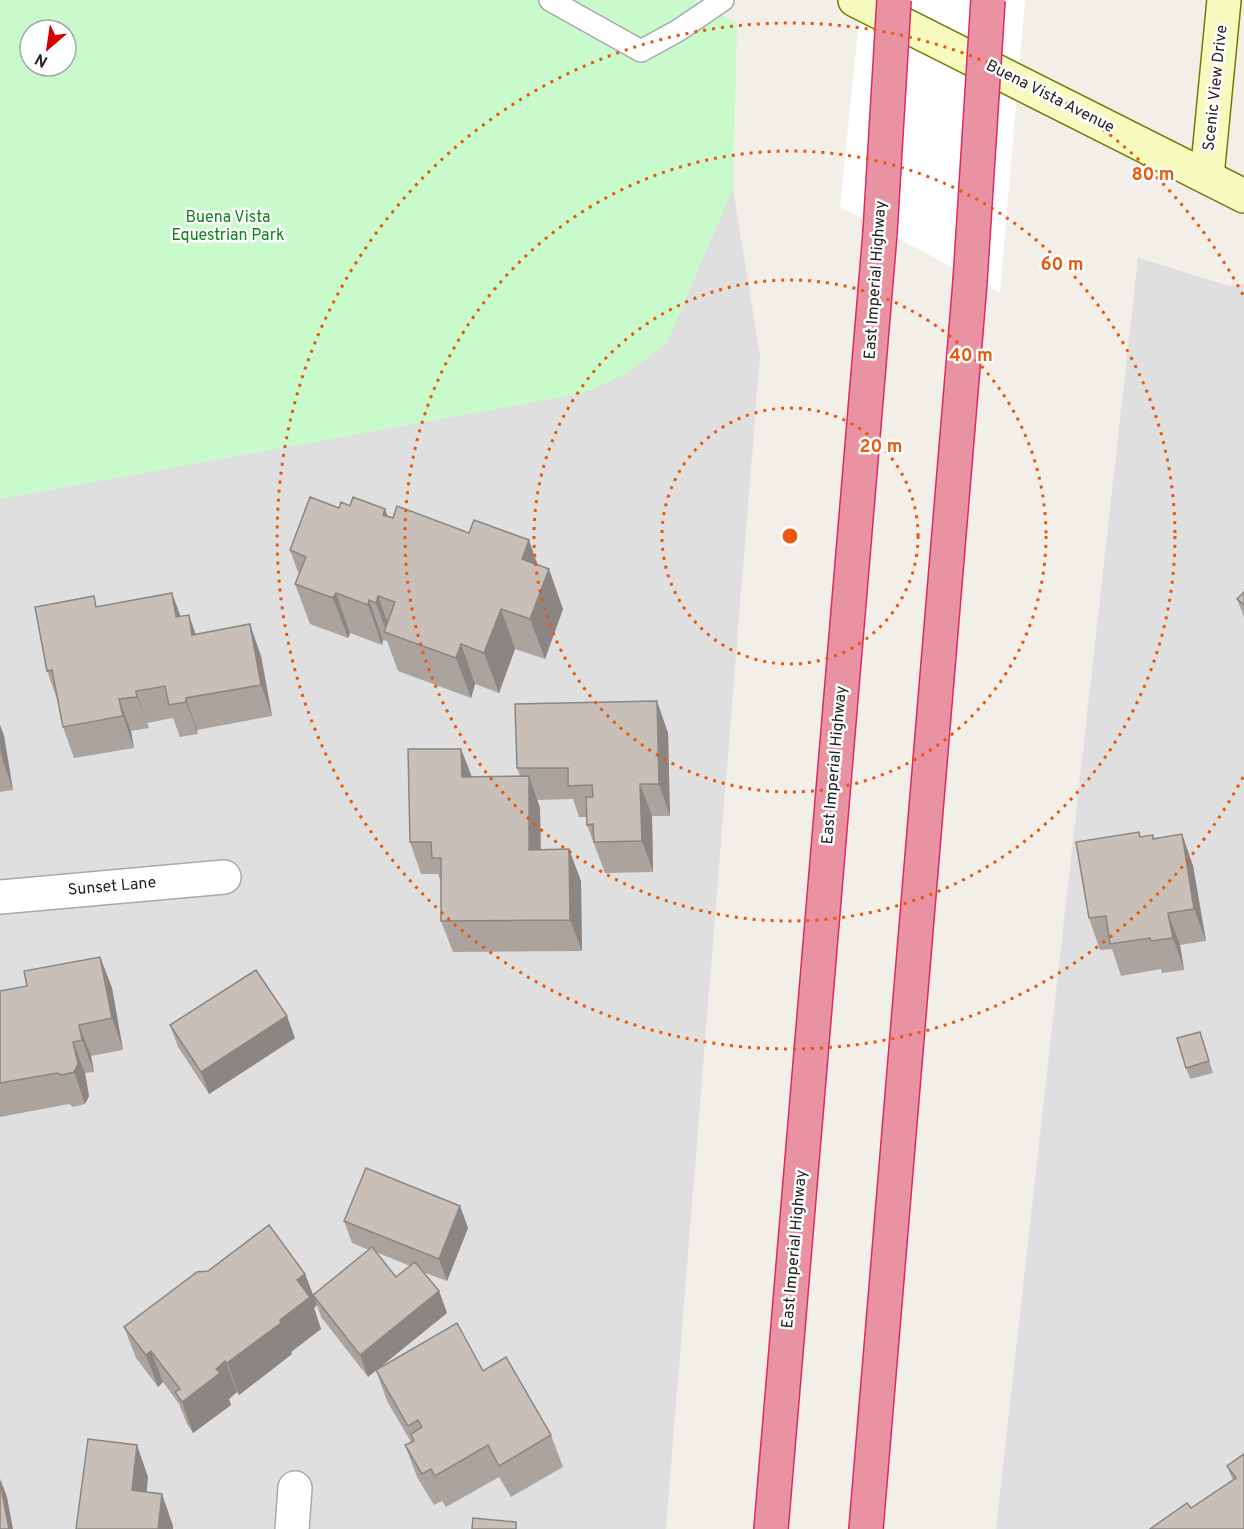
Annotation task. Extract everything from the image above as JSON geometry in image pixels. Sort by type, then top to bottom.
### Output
[{"type":"highway","name":"East Imperial Highway","points":[[771,1529],[880,233],[894,0]]},
{"type":"highway","points":[[866,1529],[970,282],[988,0]]},
{"type":"street","name":"Buena Vista Avenue","points":[[855,0],[1244,196]]},
{"type":"street","name":"Scenic View Drive","points":[[1207,176],[1224,0]]},
{"type":"street","name":"Sunset Lane","points":[[0,897],[224,877]]},
{"type":"street","points":[[292,1529],[295,1488]]},
{"type":"lane","points":[[550,0],[641,51],[680,30],[723,0]]},
{"type":"shaded area","points":[[733,188],[760,356],[666,1529],[0,1529],[0,499],[666,344]]},
{"type":"shaded area","points":[[1138,258],[1230,286],[1244,284],[1244,1529],[996,1529]]},
{"type":"green space","name":"Buena Vista Equestrian Park","points":[[0,0],[695,0],[737,24],[733,188],[666,344],[626,374],[584,393],[0,499]]},
{"type":"pier","points":[[861,0],[1025,0],[1000,293],[840,207]]},
{"type":"building","points":[[310,497],[339,508],[341,502],[350,506],[353,497],[385,509],[383,515],[393,518],[397,506],[469,533],[474,520],[529,540],[522,559],[549,569],[530,619],[501,609],[484,653],[461,644],[456,658],[384,632],[395,602],[378,596],[376,603],[369,600],[368,605],[336,593],[333,598],[295,584],[306,557],[290,550]]},
{"type":"building","points":[[1244,592],[1244,605],[1237,599]]},
{"type":"building","points":[[172,593],[176,617],[189,615],[192,635],[250,624],[261,685],[186,698],[186,702],[169,705],[165,686],[136,691],[137,697],[119,699],[123,716],[63,727],[52,670],[47,671],[35,607],[94,596],[96,607]]},
{"type":"building","points":[[657,701],[659,784],[640,784],[642,841],[594,842],[593,824],[587,825],[586,797],[593,797],[592,785],[568,786],[568,768],[517,768],[515,704]]},
{"type":"building","points":[[408,749],[461,749],[462,777],[529,776],[529,850],[569,849],[570,920],[441,921],[441,858],[432,858],[431,842],[410,842]]},
{"type":"building","points":[[1139,832],[1140,837],[1153,835],[1153,839],[1182,834],[1194,909],[1168,913],[1173,938],[1151,941],[1150,938],[1110,944],[1106,916],[1089,918],[1076,842]]},
{"type":"building","points":[[100,957],[112,1018],[79,1025],[82,1040],[73,1042],[78,1064],[74,1072],[0,1083],[0,991],[27,986],[24,971]]},
{"type":"building","points":[[256,970],[287,1016],[201,1072],[170,1025]]},
{"type":"building","points":[[1200,1032],[1209,1061],[1186,1068],[1177,1038]]},
{"type":"building","points":[[366,1168],[460,1206],[439,1259],[344,1221]]},
{"type":"building","points":[[269,1225],[305,1274],[297,1280],[310,1297],[280,1320],[281,1323],[227,1363],[225,1361],[216,1369],[220,1373],[182,1402],[175,1392],[180,1389],[151,1351],[146,1355],[124,1327],[197,1272],[208,1271]]},
{"type":"building","points":[[372,1247],[396,1277],[415,1262],[439,1291],[360,1355],[313,1295]]},
{"type":"building","points":[[457,1323],[483,1371],[506,1357],[551,1435],[499,1466],[488,1445],[435,1476],[431,1469],[422,1474],[405,1445],[414,1441],[411,1434],[422,1427],[418,1420],[408,1426],[376,1370]]},
{"type":"building","points":[[88,1439],[137,1445],[132,1490],[162,1494],[158,1529],[76,1529]]},
{"type":"building","points":[[1244,1454],[1244,1529],[1150,1529],[1187,1503],[1191,1508],[1236,1478],[1227,1466]]},
{"type":"building","points":[[0,1482],[9,1529],[0,1529]]},
{"type":"building","points":[[473,1518],[516,1522],[516,1529],[472,1529]]}]
